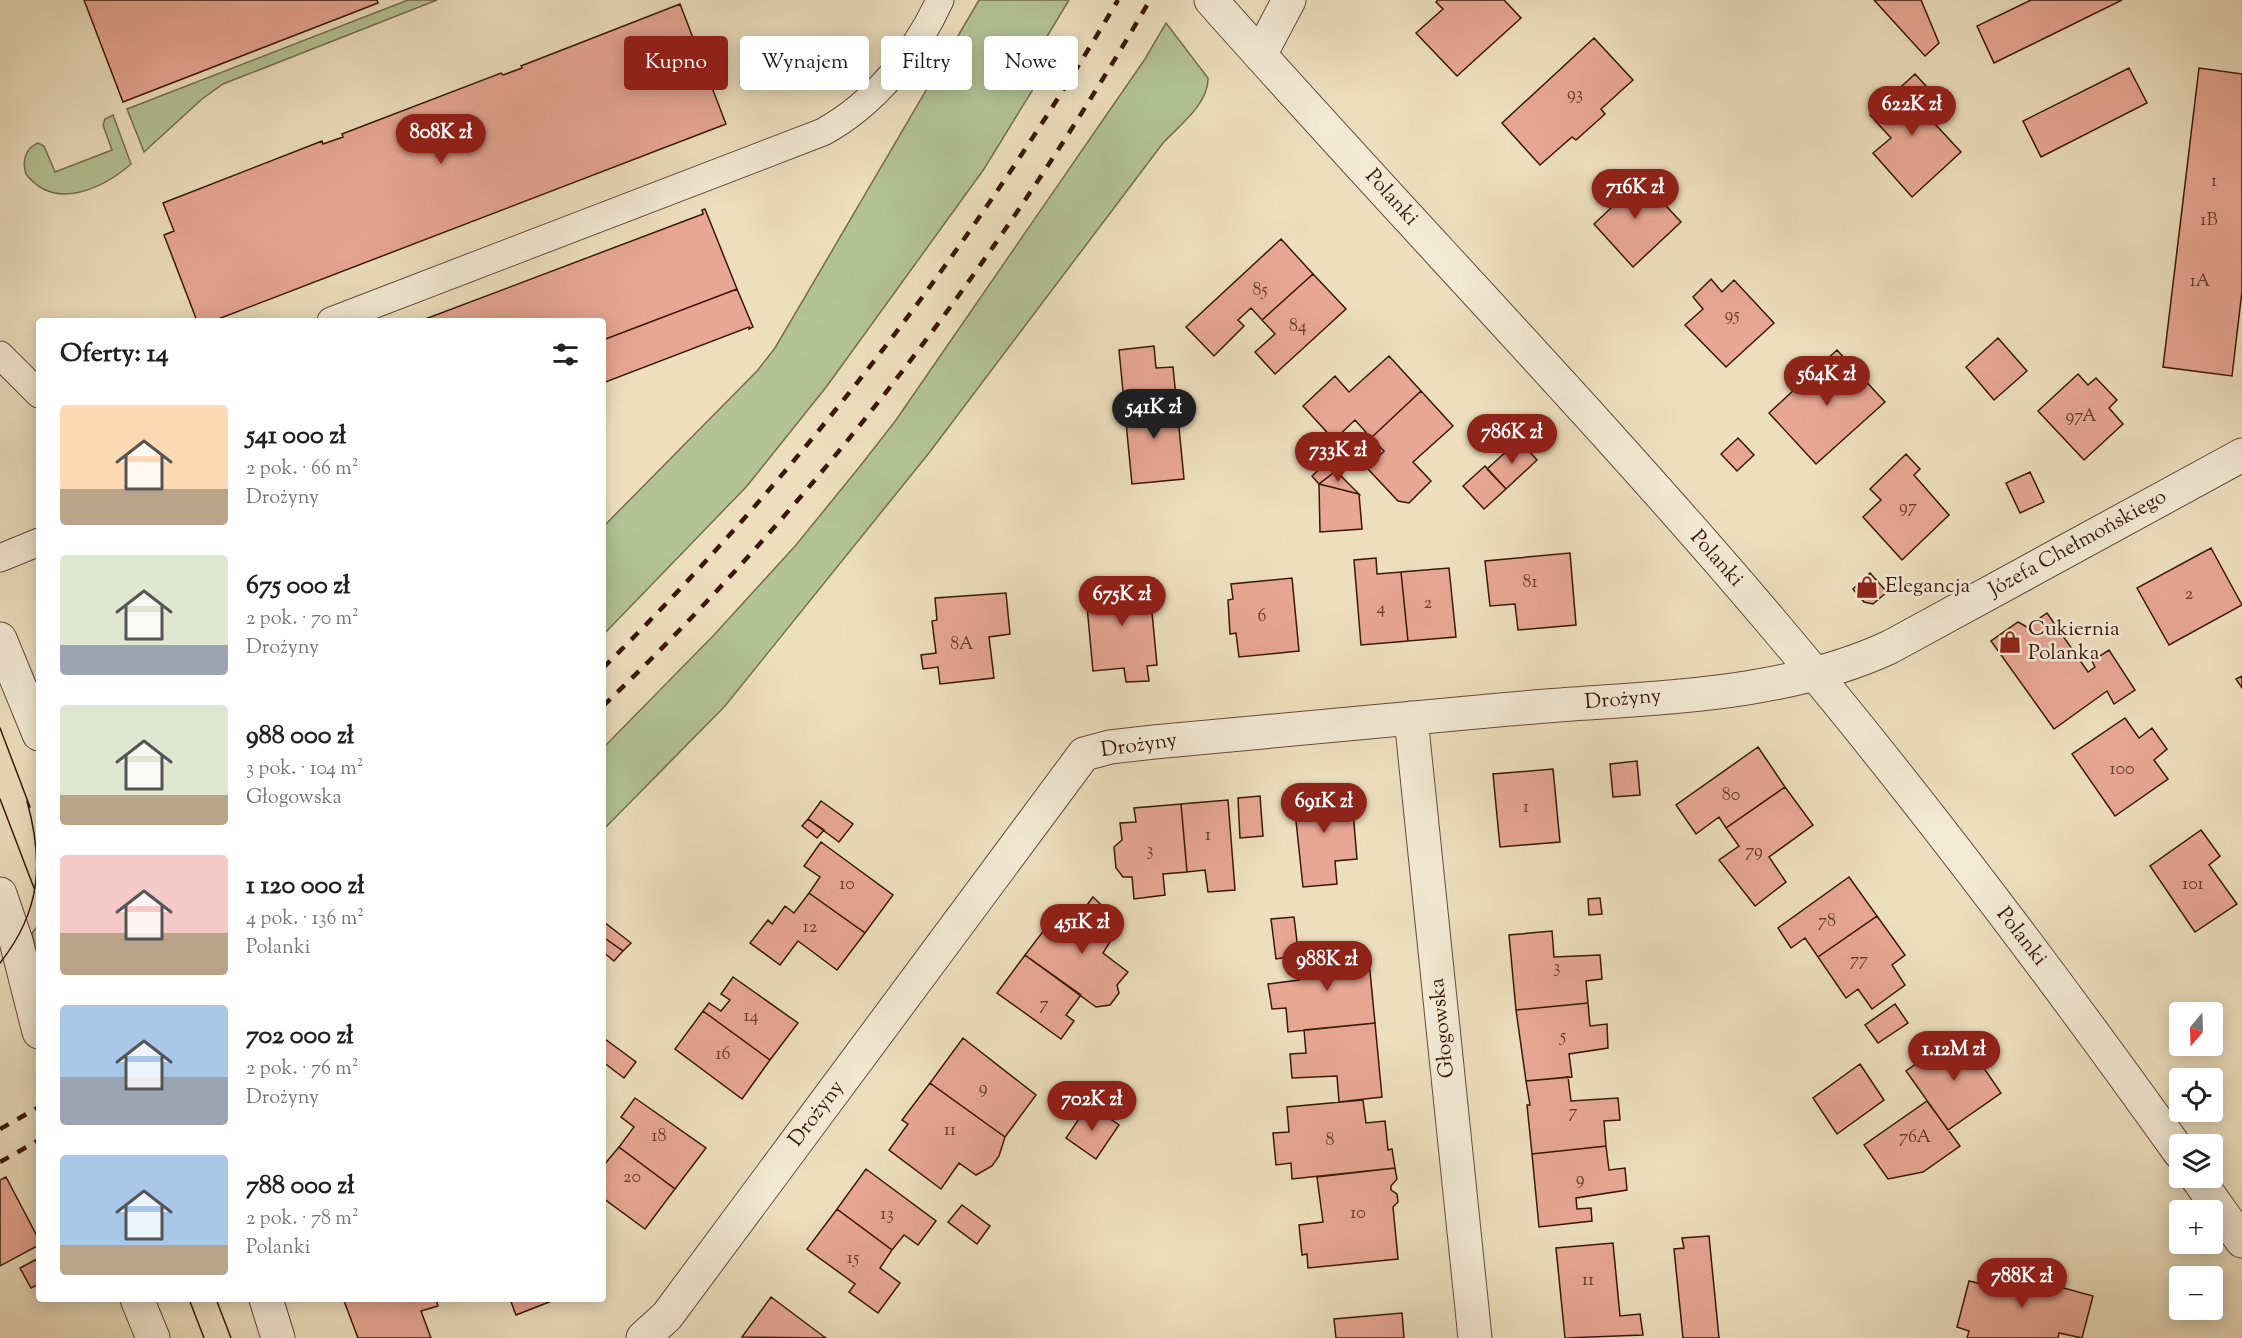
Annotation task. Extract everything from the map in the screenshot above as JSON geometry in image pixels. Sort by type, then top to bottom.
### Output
[{"type":"street","name":"Polanki","points":[[1211,0],[1562,386],[1749,596],[1815,675],[2082,1016],[2169,1138]]},
{"type":"street","points":[[1260,55],[1289,0]]},
{"type":"street","name":"Józefa Chełmońskiego","points":[[1815,675],[1855,663],[1890,647],[2240,459]]},
{"type":"street","points":[[0,639],[36,727]]},
{"type":"street","name":"Drożyny","points":[[643,1338],[667,1316],[1084,754],[1110,747],[1154,742],[1693,694],[1815,675]]},
{"type":"street","name":"Głogowska","points":[[1411,718],[1475,1338]]},
{"type":"street","points":[[0,894],[16,941],[36,1020]]},
{"type":"street","points":[[2204,1188],[2242,1241]]},
{"type":"street","points":[[138,1302],[153,1338]]},
{"type":"street","points":[[267,1302],[278,1338]]},
{"type":"lane","points":[[339,318],[823,132],[853,113],[883,84],[913,46],[940,0]]},
{"type":"lane","points":[[0,355],[36,391]]},
{"type":"lane","points":[[0,558],[36,543]]},
{"type":"green space","points":[[408,0],[437,0],[223,84],[202,99],[144,152],[127,109]]},
{"type":"green space","points":[[979,0],[1069,0],[1047,36],[984,36],[984,90],[1033,90],[984,169],[827,386],[747,486],[606,632],[606,524],[757,371],[775,348],[926,90],[972,90],[972,36],[958,36]]},
{"type":"green space","points":[[1166,23],[1208,78],[1204,96],[1198,105],[1185,122],[1163,143],[929,453],[725,706],[606,827],[606,745],[713,636],[796,545],[861,465],[896,420],[1145,59]]},
{"type":"green space","points":[[113,115],[131,164],[120,173],[93,188],[65,194],[51,192],[38,185],[26,174],[24,165],[27,152],[38,143],[44,146],[55,172],[112,150],[103,125],[105,119]]},
{"type":"green space","points":[[36,928],[36,951],[32,933]]},
{"type":"building","points":[[84,0],[377,0],[378,3],[123,102]]},
{"type":"building","points":[[1438,0],[1504,0],[1521,18],[1457,76],[1416,33],[1443,9],[1436,2]]},
{"type":"building","points":[[1874,0],[1921,0],[1939,43],[1925,56]]},
{"type":"building","points":[[2031,0],[2122,0],[1994,63],[1977,26]]},
{"type":"building","points":[[680,4],[692,36],[624,36],[624,90],[713,90],[726,124],[221,318],[196,318],[164,235],[174,231],[163,203],[322,141],[323,144],[343,137],[342,134],[501,73],[503,75],[522,68],[521,66]]},
{"type":"building","points":[[1594,38],[1633,80],[1601,109],[1605,114],[1576,140],[1572,137],[1540,165],[1502,123]]},
{"type":"building","points":[[2129,68],[2147,103],[2041,157],[2023,121]]},
{"type":"building","points":[[2199,68],[2242,74],[2242,291],[2232,376],[2163,367]]},
{"type":"building","points":[[1915,74],[1937,98],[1923,111],[1961,152],[1912,197],[1873,153],[1891,138],[1870,115]]},
{"type":"building","points":[[1619,179],[1630,191],[1642,180],[1681,222],[1633,267],[1594,224],[1611,208],[1601,196]]},
{"type":"building","points":[[705,209],[737,289],[606,339],[606,318],[428,318],[703,214],[702,210]]},
{"type":"building","points":[[1281,239],[1313,274],[1262,320],[1251,308],[1238,320],[1244,326],[1214,356],[1186,327]]},
{"type":"building","points":[[1313,274],[1346,309],[1275,374],[1255,352],[1275,334],[1262,320]]},
{"type":"building","points":[[1711,279],[1722,292],[1734,280],[1774,323],[1726,367],[1685,325],[1703,309],[1693,297]]},
{"type":"building","points":[[737,289],[753,327],[606,382],[606,339]]},
{"type":"building","points":[[1998,338],[2027,371],[1994,400],[1966,367]]},
{"type":"building","points":[[1154,346],[1156,368],[1173,367],[1176,397],[1124,402],[1119,350]]},
{"type":"building","points":[[1837,350],[1885,402],[1816,464],[1769,413]]},
{"type":"building","points":[[1389,356],[1421,391],[1371,438],[1355,420],[1334,440],[1303,406],[1335,376],[1349,392]]},
{"type":"building","points":[[2078,374],[2088,385],[2096,378],[2117,400],[2109,408],[2123,424],[2084,460],[2038,411]]},
{"type":"building","points":[[1421,391],[1453,426],[1413,462],[1431,481],[1409,503],[1398,501],[1367,468],[1384,451],[1371,438]]},
{"type":"building","points":[[1176,397],[1184,479],[1132,484],[1124,402]]},
{"type":"building","points":[[1738,438],[1754,455],[1737,471],[1721,454]]},
{"type":"building","points":[[1519,440],[1537,460],[1506,489],[1487,469]]},
{"type":"building","points":[[1906,454],[1920,469],[1914,475],[1949,515],[1902,560],[1863,517],[1881,500],[1870,489]]},
{"type":"building","points":[[1327,462],[1336,471],[1319,484],[1312,476]]},
{"type":"building","points":[[1485,466],[1506,489],[1484,509],[1463,486]]},
{"type":"building","points":[[1336,471],[1359,494],[1319,484]]},
{"type":"building","points":[[2030,472],[2044,502],[2020,513],[2006,483]]},
{"type":"building","points":[[1319,484],[1359,494],[1362,529],[1320,532]]},
{"type":"building","points":[[2211,548],[2242,605],[2169,645],[2137,588]]},
{"type":"building","points":[[1570,553],[1576,625],[1518,630],[1515,604],[1490,606],[1485,561]]},
{"type":"building","points":[[1376,558],[1377,574],[1401,572],[1408,641],[1361,645],[1354,560]]},
{"type":"building","points":[[1449,568],[1456,637],[1408,641],[1401,572]]},
{"type":"building","points":[[1870,573],[1887,592],[1873,604],[1864,602],[1853,589]]},
{"type":"building","points":[[1154,578],[1156,601],[1151,602],[1157,665],[1147,666],[1149,681],[1126,682],[1124,668],[1093,671],[1085,585]]},
{"type":"building","points":[[1292,578],[1299,651],[1239,657],[1236,633],[1230,634],[1228,600],[1233,599],[1231,584]]},
{"type":"building","points":[[1006,593],[1010,634],[989,637],[994,678],[940,684],[938,667],[923,669],[921,655],[936,653],[932,621],[937,620],[935,598]]},
{"type":"building","points":[[2047,613],[2088,672],[2095,667],[2092,661],[2109,650],[2135,690],[2114,704],[2107,691],[2054,729],[1991,641],[2018,622],[2027,627]]},
{"type":"building","points":[[2242,676],[2242,688],[2236,679]]},
{"type":"building","points":[[2125,718],[2139,738],[2152,728],[2167,749],[2154,760],[2168,779],[2115,816],[2072,754]]},
{"type":"building","points":[[1758,747],[1785,787],[1726,828],[1719,817],[1696,834],[1676,805]]},
{"type":"building","points":[[1637,761],[1640,795],[1613,797],[1610,764]]},
{"type":"building","points":[[1553,769],[1560,842],[1500,847],[1493,774]]},
{"type":"building","points":[[1785,787],[1813,825],[1769,857],[1786,882],[1755,906],[1719,860],[1739,846],[1726,828]]},
{"type":"building","points":[[1351,788],[1357,859],[1335,861],[1337,884],[1303,887],[1293,793]]},
{"type":"building","points":[[1260,796],[1263,836],[1240,838],[1238,798]]},
{"type":"building","points":[[1228,800],[1235,890],[1208,892],[1205,870],[1187,872],[1181,804]]},
{"type":"building","points":[[821,801],[853,824],[839,842],[808,819]]},
{"type":"building","points":[[1181,804],[1187,872],[1163,874],[1165,895],[1134,899],[1132,877],[1123,877],[1116,868],[1114,847],[1122,840],[1120,823],[1136,822],[1134,808]]},
{"type":"building","points":[[808,819],[824,830],[817,838],[802,826]]},
{"type":"building","points":[[2201,830],[2220,856],[2209,865],[2237,904],[2195,932],[2150,866]]},
{"type":"building","points":[[821,842],[893,895],[865,933],[809,893],[820,877],[804,866]]},
{"type":"building","points":[[1849,877],[1877,916],[1818,957],[1805,938],[1791,948],[1778,928]]},
{"type":"building","points":[[809,893],[865,933],[837,970],[798,941],[780,965],[750,943],[768,920],[772,924],[785,906],[794,913]]},
{"type":"building","points":[[1093,897],[1121,924],[1103,953],[1128,972],[1117,985],[1119,993],[1110,1005],[1096,1007],[1025,955],[1054,917],[1074,932],[1083,920],[1081,913]]},
{"type":"building","points":[[1600,898],[1602,914],[1589,915],[1588,899]]},
{"type":"building","points":[[1877,916],[1905,955],[1892,965],[1905,985],[1872,1009],[1858,989],[1846,998],[1818,957]]},
{"type":"building","points":[[1294,917],[1298,950],[1288,957],[1276,959],[1271,919]]},
{"type":"building","points":[[606,924],[631,943],[623,951],[606,939]]},
{"type":"building","points":[[1552,931],[1554,957],[1600,955],[1602,979],[1586,981],[1588,1003],[1516,1010],[1509,935]]},
{"type":"building","points":[[606,939],[623,951],[614,961],[606,954]]},
{"type":"building","points":[[1368,951],[1375,1023],[1288,1032],[1286,1008],[1272,1009],[1268,984],[1299,980],[1296,956]]},
{"type":"building","points":[[1025,955],[1081,995],[1066,1015],[1074,1021],[1061,1039],[997,993]]},
{"type":"building","points":[[733,977],[798,1023],[770,1060],[703,1011],[709,1003],[721,1011],[730,1000],[721,994]]},
{"type":"building","points":[[1588,1003],[1590,1026],[1607,1024],[1608,1048],[1569,1054],[1572,1077],[1526,1081],[1516,1010]]},
{"type":"building","points":[[1895,1004],[1908,1023],[1878,1043],[1865,1025]]},
{"type":"building","points":[[703,1011],[770,1060],[742,1099],[675,1049]]},
{"type":"building","points":[[1375,1023],[1382,1097],[1339,1102],[1337,1076],[1292,1078],[1290,1054],[1306,1053],[1304,1030]]},
{"type":"building","points":[[1960,1033],[2001,1093],[1948,1130],[1906,1071]]},
{"type":"building","points":[[963,1038],[1036,1095],[1005,1137],[930,1083]]},
{"type":"building","points":[[606,1040],[636,1062],[624,1078],[606,1064]]},
{"type":"building","points":[[1860,1064],[1884,1100],[1837,1134],[1813,1098]]},
{"type":"building","points":[[1568,1077],[1571,1101],[1618,1098],[1620,1120],[1604,1121],[1606,1146],[1532,1154],[1527,1105],[1530,1105],[1526,1081]]},
{"type":"building","points":[[930,1083],[1005,1137],[999,1156],[992,1166],[976,1175],[959,1163],[941,1189],[889,1150],[908,1124],[902,1120]]},
{"type":"building","points":[[1099,1086],[1121,1101],[1107,1115],[1085,1101]]},
{"type":"building","points":[[635,1098],[706,1148],[675,1189],[619,1147],[634,1127],[621,1117]]},
{"type":"building","points":[[1363,1100],[1366,1123],[1385,1121],[1388,1150],[1392,1149],[1395,1168],[1292,1179],[1291,1163],[1276,1165],[1273,1133],[1289,1132],[1287,1107]]},
{"type":"building","points":[[1927,1101],[1960,1146],[1923,1172],[1888,1179],[1864,1145]]},
{"type":"building","points":[[1089,1104],[1119,1125],[1096,1159],[1066,1138]]},
{"type":"building","points":[[1606,1146],[1609,1170],[1625,1168],[1627,1190],[1576,1198],[1577,1209],[1591,1208],[1592,1221],[1539,1227],[1532,1154]]},
{"type":"building","points":[[619,1147],[675,1189],[645,1229],[606,1200],[606,1162]]},
{"type":"building","points":[[1395,1168],[1397,1179],[1391,1186],[1391,1190],[1397,1194],[1398,1202],[1393,1207],[1398,1259],[1308,1268],[1307,1254],[1302,1255],[1299,1225],[1323,1222],[1317,1177]]},
{"type":"building","points":[[866,1169],[936,1221],[918,1245],[904,1235],[892,1250],[837,1209]]},
{"type":"building","points":[[6,1177],[36,1234],[36,1247],[0,1266],[0,1180]]},
{"type":"building","points":[[962,1205],[990,1226],[977,1244],[948,1222]]},
{"type":"building","points":[[837,1209],[892,1250],[880,1268],[900,1283],[878,1313],[849,1292],[855,1284],[807,1249]]},
{"type":"building","points":[[1709,1236],[1719,1338],[1683,1338],[1674,1249],[1684,1248],[1682,1238]]},
{"type":"building","points":[[1613,1243],[1620,1316],[1640,1314],[1643,1335],[1565,1338],[1556,1248]]},
{"type":"building","points":[[36,1260],[36,1286],[31,1288],[20,1268]]},
{"type":"building","points":[[1987,1267],[2093,1296],[2082,1338],[2059,1333],[2058,1338],[1967,1338],[1969,1331],[1957,1327],[1969,1281],[1982,1284]]},
{"type":"building","points":[[771,1297],[823,1336],[826,1338],[742,1337]]},
{"type":"building","points":[[344,1302],[437,1302],[438,1306],[421,1311],[431,1338],[358,1338]]},
{"type":"building","points":[[511,1302],[549,1302],[516,1315]]},
{"type":"building","points":[[1402,1313],[1404,1338],[1336,1338],[1334,1319]]},
{"type":"tram line","points":[[0,728],[30,807]]},
{"type":"tram line","points":[[0,799],[34,888]]},
{"type":"tram line","points":[[27,801],[36,845]]},
{"type":"tram line","points":[[0,963],[14,944],[24,924],[31,905],[36,876]]},
{"type":"tram line","points":[[190,1302],[204,1338]]},
{"type":"tram line","points":[[217,1302],[231,1338]]},
{"type":"railway","points":[[606,665],[748,514],[882,351],[945,266],[1005,179],[1063,91],[1118,0]]},
{"type":"railway","points":[[606,703],[682,627],[758,545],[831,460],[901,372],[968,282],[1032,190],[1150,0]]},
{"type":"railway","points":[[0,1129],[36,1109]]},
{"type":"railway","points":[[0,1162],[36,1142]]},
{"type":"place","name":"Elegancja","points":[[1867,587]]},
{"type":"place","name":"Cukiernia Polanka","points":[[2010,642]]}]
